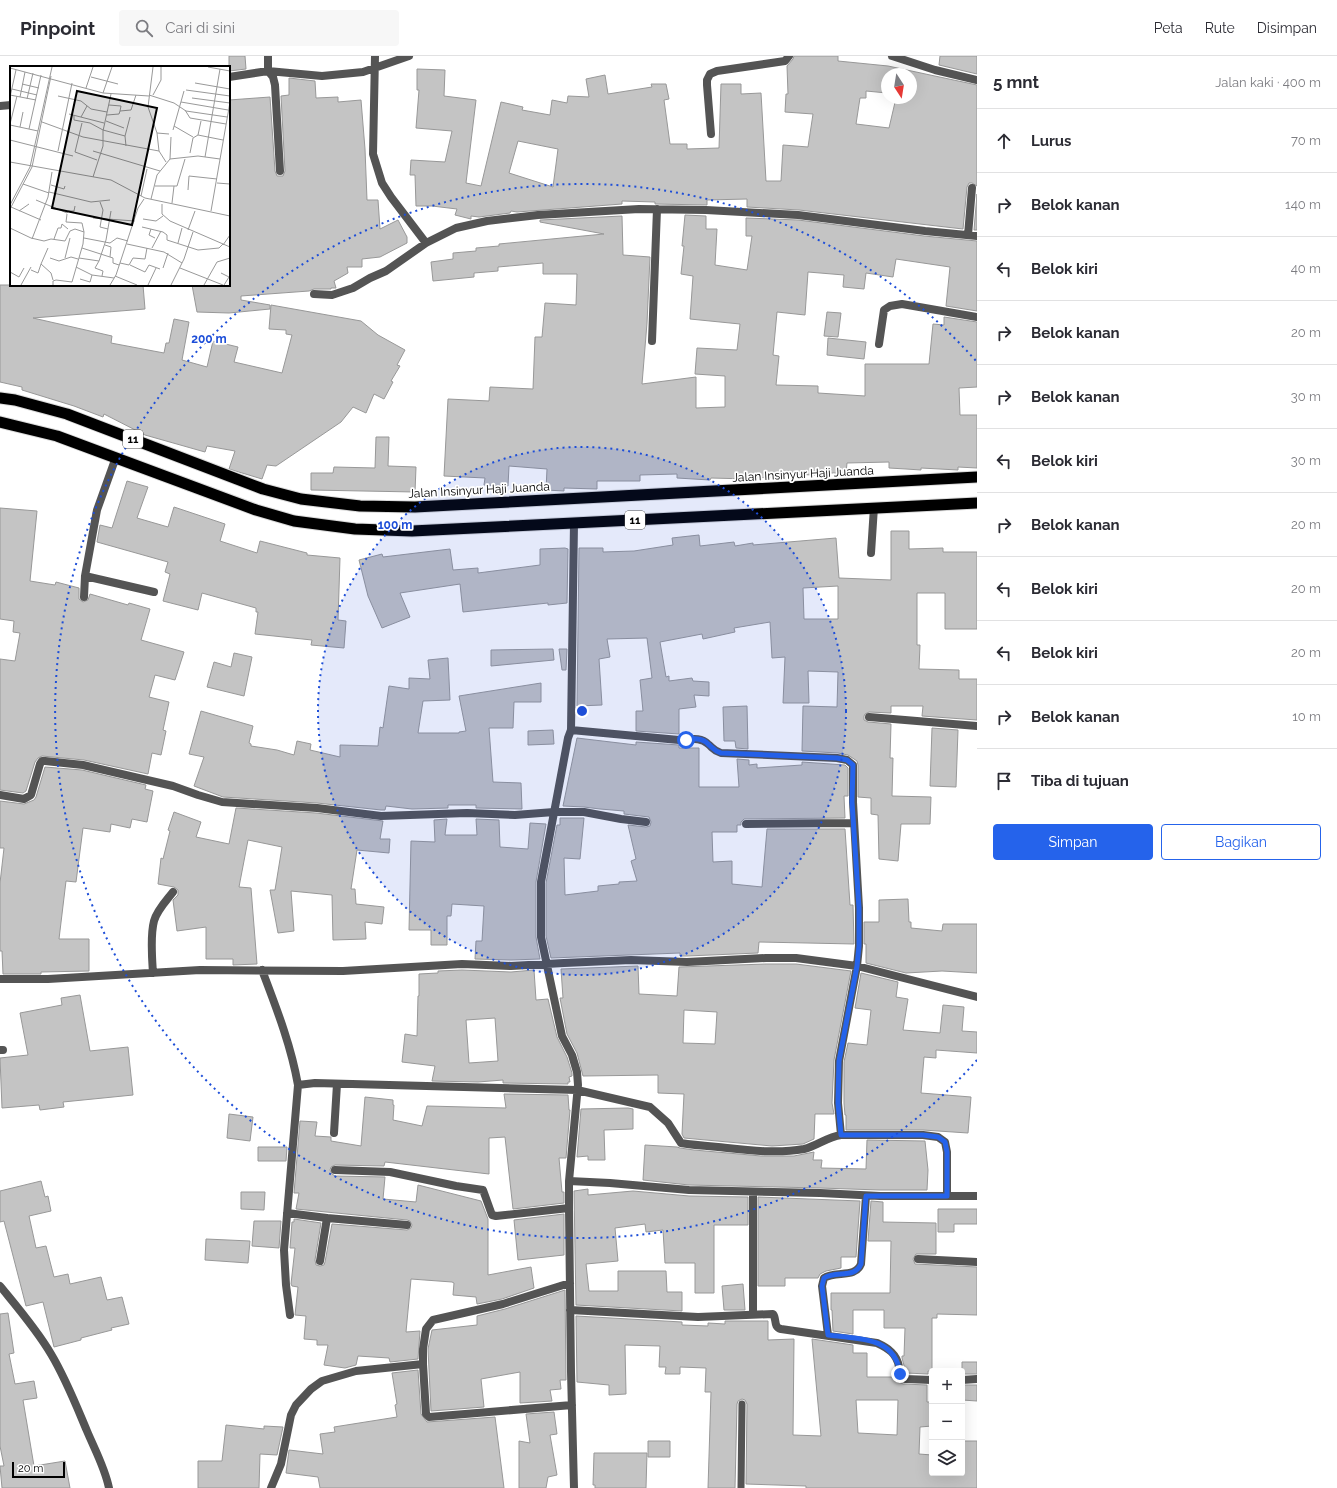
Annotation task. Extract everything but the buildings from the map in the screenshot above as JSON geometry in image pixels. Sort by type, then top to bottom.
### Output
[{"type":"highway","name":"Jalan Insinyur Haji Juanda","points":[[0,398],[15,400],[68,414],[263,489],[301,499],[360,506],[415,507],[977,477]]},
{"type":"highway","name":"11","points":[[0,422],[57,436],[256,510],[294,521],[355,529],[412,531],[977,503]]},
{"type":"street","points":[[268,56],[268,71],[273,77],[276,85],[280,171]]},
{"type":"street","points":[[375,56],[373,154],[382,183],[426,243]]},
{"type":"street","points":[[230,77],[268,71],[322,76],[363,72],[409,56]]},
{"type":"street","points":[[711,134],[707,85],[707,80],[710,74],[717,71],[785,61],[788,56]]},
{"type":"street","points":[[892,56],[909,60],[935,70],[977,80]]},
{"type":"street","points":[[0,106],[10,105]]},
{"type":"street","points":[[968,235],[972,188]]},
{"type":"street","points":[[652,341],[658,209]]},
{"type":"street","points":[[314,294],[332,295],[353,288],[386,271],[434,238],[456,228],[487,221],[538,215],[608,210],[706,210],[798,215],[977,236]]},
{"type":"street","points":[[880,344],[884,310],[890,306],[902,304],[977,317]]},
{"type":"street","points":[[84,597],[85,576],[97,510],[116,457]]},
{"type":"street","points":[[871,553],[874,507]]},
{"type":"street","points":[[574,523],[571,730],[568,738],[541,882],[541,937],[562,1036],[572,1055],[577,1072],[577,1090],[569,1181],[574,1488]]},
{"type":"street","points":[[85,576],[154,592]]},
{"type":"street","points":[[869,717],[977,726]]},
{"type":"street","points":[[571,730],[665,739],[697,739],[704,741],[716,752],[721,753],[837,758],[847,760],[853,765],[853,823],[859,908],[857,966],[839,1061],[838,1103],[841,1135]]},
{"type":"street","points":[[0,795],[24,799],[27,798],[30,795],[40,764],[45,761],[83,765],[173,786],[198,796],[222,802],[317,808],[381,816],[467,813],[515,815],[554,812],[584,812],[646,822]]},
{"type":"street","points":[[746,824],[853,823]]},
{"type":"street","points":[[153,973],[152,960],[154,921],[161,907],[173,892]]},
{"type":"street","points":[[0,979],[48,979],[110,974],[200,970],[343,971],[448,965],[511,966],[631,960],[686,962],[796,958],[857,966],[977,997]]},
{"type":"street","points":[[262,970],[281,1021],[292,1057],[298,1085],[284,1250],[286,1285],[290,1315]]},
{"type":"street","points":[[298,1085],[315,1083],[577,1090],[650,1107],[668,1123],[681,1143],[746,1150],[786,1151],[804,1149],[817,1145],[834,1136],[841,1135],[923,1135],[938,1137],[945,1142],[947,1152],[947,1196]]},
{"type":"street","points":[[334,1133],[337,1084]]},
{"type":"street","points":[[335,1170],[390,1172],[456,1186],[483,1190],[492,1215],[496,1216],[569,1208]]},
{"type":"street","points":[[569,1181],[689,1190],[820,1193],[866,1196],[977,1196]]},
{"type":"street","points":[[753,1192],[753,1314]]},
{"type":"street","points":[[828,1335],[822,1286],[824,1278],[857,1271],[859,1268],[861,1264],[866,1196]]},
{"type":"street","points":[[287,1213],[408,1225]]},
{"type":"street","points":[[320,1262],[327,1218]]},
{"type":"street","points":[[918,1258],[977,1262]]},
{"type":"street","points":[[570,1283],[503,1304],[434,1320],[426,1329],[422,1364],[426,1414],[429,1417],[572,1405]]},
{"type":"street","points":[[0,1286],[19,1308],[51,1354],[66,1383],[92,1443],[106,1476],[109,1488]]},
{"type":"street","points":[[570,1310],[698,1317],[773,1314],[776,1325],[781,1329],[877,1343],[889,1349],[895,1356],[899,1365],[901,1377],[905,1379],[929,1380]]},
{"type":"street","points":[[270,1488],[281,1464],[292,1415],[296,1405],[311,1389],[322,1381],[356,1371],[422,1364]]},
{"type":"street","points":[[965,1380],[977,1379]]},
{"type":"lane","points":[[741,1488],[742,1404]]},
{"type":"route","points":[[686,740],[692,738],[704,741],[716,752],[721,753],[837,758],[847,760],[853,765],[852,802],[859,908],[859,946],[857,966],[839,1061],[838,1103],[841,1135],[923,1135],[938,1137],[945,1142],[947,1152],[947,1196],[866,1196],[861,1264],[857,1271],[836,1274],[824,1278],[822,1286],[828,1335],[877,1343],[889,1349],[895,1356],[899,1365],[900,1374]]}]
